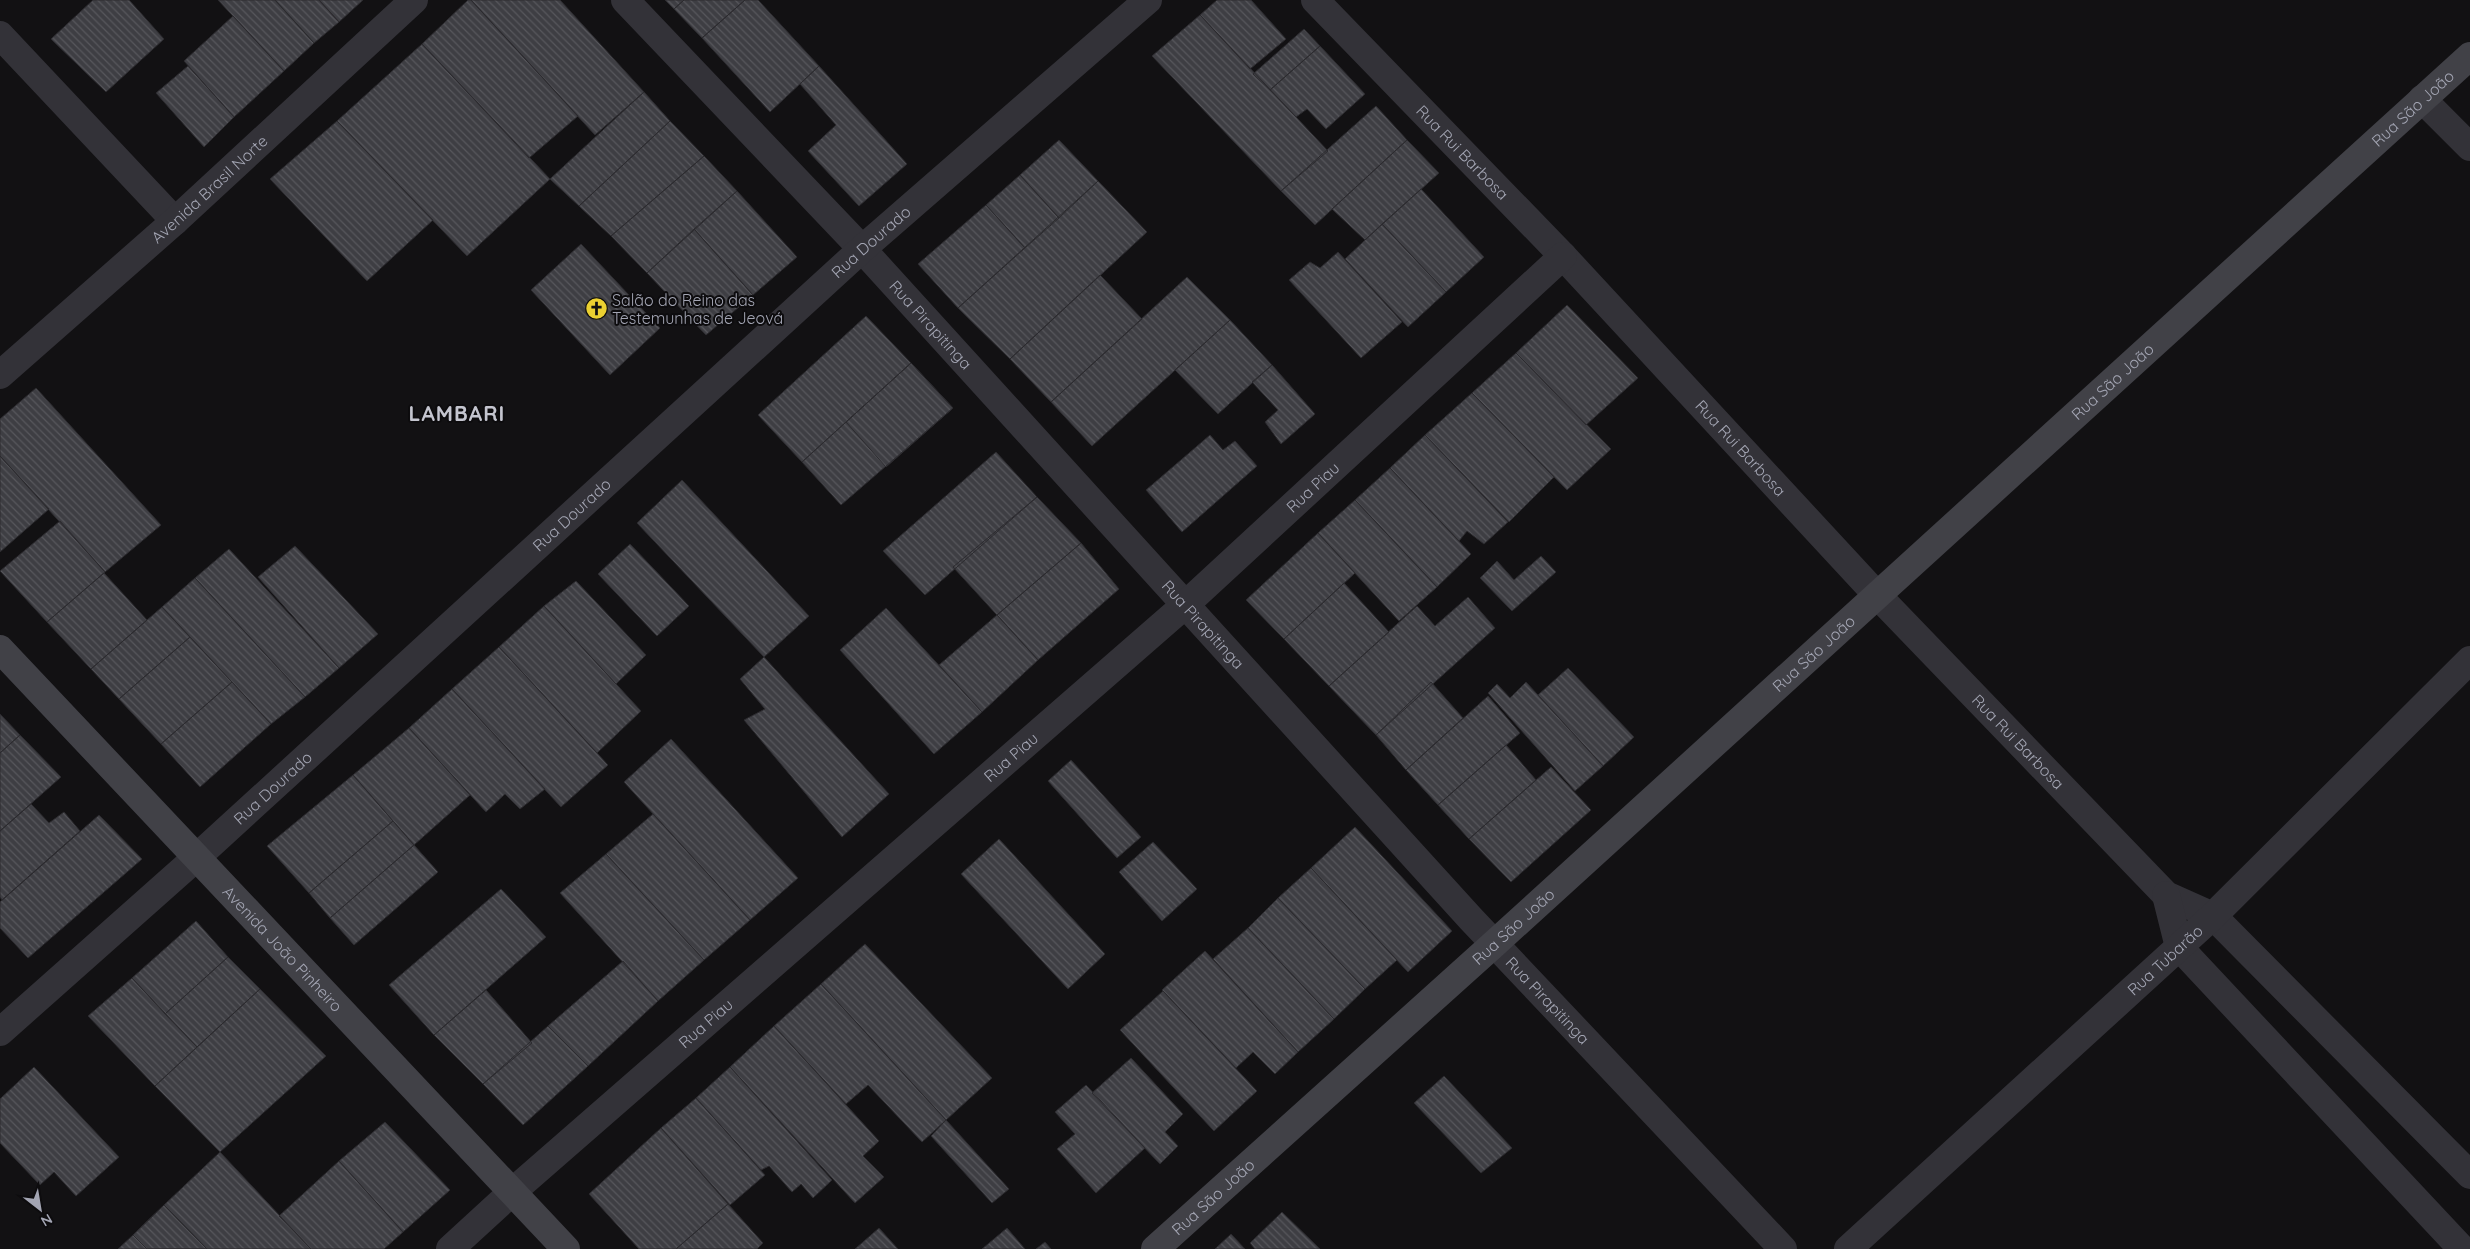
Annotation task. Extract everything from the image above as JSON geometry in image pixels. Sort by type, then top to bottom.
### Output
[{"type":"street","name":"Avenida Brasil Norte","points":[[0,375],[175,221],[414,0]]},
{"type":"street","name":"Rua Pirapitinga","points":[[625,0],[862,249],[1494,944],[1783,1249]]},
{"type":"street","name":"Rua Dourado","points":[[0,1032],[197,858],[862,249],[1148,0]]},
{"type":"street","name":"Rua Rui Barbosa","points":[[1315,0],[1563,256],[1877,596],[2166,895],[2213,916]]},
{"type":"street","points":[[0,35],[175,221]]},
{"type":"street","name":"Rua São João","points":[[1155,1249],[1494,944],[2470,56]]},
{"type":"street","points":[[2422,99],[2470,147]]},
{"type":"street","name":"Rua Piau","points":[[450,1249],[511,1193],[1185,605],[1563,256]]},
{"type":"street","name":"Avenida João Pinheiro","points":[[0,649],[511,1193],[566,1249]]},
{"type":"street","name":"Rua Tubarão","points":[[1848,1249],[2213,916],[2470,660]]},
{"type":"street","name":"Rua Rui Barbosa","points":[[2166,895],[2180,947]]},
{"type":"street","points":[[2213,916],[2470,1174]]},
{"type":"street","points":[[2180,947],[2462,1249]]},
{"type":"building","points":[[93,0],[129,0],[164,39],[106,92],[51,39]]},
{"type":"building","points":[[218,0],[275,0],[314,43],[284,71]]},
{"type":"building","points":[[275,0],[319,0],[339,22],[314,43]]},
{"type":"building","points":[[319,0],[363,0],[339,22]]},
{"type":"building","points":[[468,0],[471,0],[578,116],[529,158],[422,44]]},
{"type":"building","points":[[471,0],[560,0],[644,92],[595,135]]},
{"type":"building","points":[[665,0],[684,0],[674,9]]},
{"type":"building","points":[[684,0],[745,0],[702,38],[674,9]]},
{"type":"building","points":[[745,0],[758,0],[819,66],[770,112],[702,38]]},
{"type":"building","points":[[1217,0],[1251,0],[1286,39],[1250,69],[1200,15]]},
{"type":"building","points":[[1200,15],[1328,151],[1281,191],[1152,56]]},
{"type":"building","points":[[233,16],[284,71],[234,117],[184,61]]},
{"type":"building","points":[[1304,29],[1320,46],[1270,90],[1253,74]]},
{"type":"building","points":[[422,44],[550,179],[467,256],[337,121]]},
{"type":"building","points":[[1320,46],[1365,94],[1326,129],[1307,109],[1296,117],[1270,90]]},
{"type":"building","points":[[188,66],[234,117],[204,147],[156,93]]},
{"type":"building","points":[[819,66],[907,164],[859,206],[808,151],[836,125],[800,84]]},
{"type":"building","points":[[644,92],[670,121],[579,206],[550,179]]},
{"type":"building","points":[[1376,106],[1407,140],[1315,225],[1281,191]]},
{"type":"building","points":[[337,121],[433,220],[367,281],[270,179]]},
{"type":"building","points":[[670,121],[704,156],[611,236],[579,206]]},
{"type":"building","points":[[1059,140],[1098,181],[1059,218],[1020,175]]},
{"type":"building","points":[[1407,140],[1439,173],[1365,240],[1332,209]]},
{"type":"building","points":[[704,156],[737,191],[647,273],[611,236]]},
{"type":"building","points":[[1020,175],[1059,218],[1025,248],[986,205]]},
{"type":"building","points":[[1098,181],[1147,232],[1010,359],[958,308]]},
{"type":"building","points":[[1421,189],[1484,257],[1446,292],[1382,224]]},
{"type":"building","points":[[737,191],[797,257],[753,295],[694,229]]},
{"type":"building","points":[[986,205],[1025,248],[958,308],[918,264]]},
{"type":"building","points":[[1382,224],[1446,292],[1408,327],[1345,259]]},
{"type":"building","points":[[694,229],[753,295],[706,335],[647,273]]},
{"type":"building","name":"Salão do Reino das Testemunhas de Jeová","points":[[581,244],[660,328],[610,375],[531,290]]},
{"type":"building","points":[[1338,252],[1402,322],[1361,358],[1289,280],[1310,262],[1320,268]]},
{"type":"building","points":[[1100,275],[1142,319],[1051,402],[1010,359]]},
{"type":"building","points":[[1187,277],[1230,320],[1092,446],[1051,402]]},
{"type":"building","points":[[1567,305],[1638,378],[1586,425],[1516,353]]},
{"type":"building","points":[[866,316],[911,363],[802,462],[758,415]]},
{"type":"building","points":[[1230,320],[1272,365],[1218,414],[1175,370]]},
{"type":"building","points":[[1516,353],[1611,449],[1567,490],[1472,393]]},
{"type":"building","points":[[911,363],[953,408],[841,505],[802,462]]},
{"type":"building","points":[[911,363],[953,408],[886,467],[846,422]]},
{"type":"building","points":[[1272,365],[1315,414],[1281,444],[1265,422],[1278,410],[1252,382]]},
{"type":"building","points":[[36,388],[161,525],[105,572],[0,456],[0,419]]},
{"type":"building","points":[[1472,393],[1554,477],[1509,522],[1425,435]]},
{"type":"building","points":[[1210,435],[1223,450],[1235,441],[1257,466],[1182,532],[1146,490]]},
{"type":"building","points":[[1425,435],[1508,522],[1484,544],[1467,531],[1459,541],[1390,468]]},
{"type":"building","points":[[996,452],[1037,497],[925,595],[883,551]]},
{"type":"building","points":[[0,456],[49,509],[0,552]]},
{"type":"building","points":[[1390,468],[1471,554],[1437,587],[1355,500]]},
{"type":"building","points":[[682,480],[809,616],[764,657],[637,523]]},
{"type":"building","points":[[1037,497],[1081,543],[997,615],[953,567]]},
{"type":"building","points":[[1355,500],[1437,587],[1399,621],[1318,533]]},
{"type":"building","points":[[60,521],[105,572],[47,622],[0,571]]},
{"type":"building","points":[[1318,533],[1355,573],[1284,639],[1246,600]]},
{"type":"building","points":[[1081,543],[1119,589],[1038,660],[997,615]]},
{"type":"building","points":[[630,544],[689,606],[657,636],[598,574]]},
{"type":"building","points":[[295,546],[378,634],[339,668],[258,577]]},
{"type":"building","points":[[229,549],[339,668],[305,697],[195,578]]},
{"type":"building","points":[[1541,556],[1556,572],[1512,611],[1480,578],[1497,561],[1514,580]]},
{"type":"building","points":[[104,573],[147,620],[91,669],[47,622]]},
{"type":"building","points":[[195,578],[305,697],[271,724],[162,607]]},
{"type":"building","points":[[576,581],[646,655],[616,684],[544,606]]},
{"type":"building","points":[[1344,583],[1389,632],[1329,686],[1284,639]]},
{"type":"building","points":[[1468,597],[1495,628],[1376,735],[1329,686],[1417,606],[1435,626]]},
{"type":"building","points":[[544,606],[641,711],[597,753],[499,647]]},
{"type":"building","points":[[162,607],[190,637],[119,699],[91,669]]},
{"type":"building","points":[[886,608],[982,712],[934,754],[840,650]]},
{"type":"building","points":[[997,615],[1038,660],[982,712],[939,665]]},
{"type":"building","points":[[190,637],[232,682],[161,744],[119,699]]},
{"type":"building","points":[[499,647],[608,765],[561,807],[452,689]]},
{"type":"building","points":[[764,657],[889,794],[842,837],[744,720],[765,709],[740,679]]},
{"type":"building","points":[[1568,668],[1634,737],[1603,766],[1538,695]]},
{"type":"building","points":[[232,682],[271,724],[200,787],[161,744]]},
{"type":"building","points":[[1431,682],[1463,718],[1406,770],[1376,735]]},
{"type":"building","points":[[1526,682],[1603,766],[1575,791],[1488,693],[1497,684],[1510,698]]},
{"type":"building","points":[[452,689],[545,789],[520,809],[505,794],[486,812],[409,728]]},
{"type":"building","points":[[1488,696],[1520,733],[1438,805],[1406,770]]},
{"type":"building","points":[[0,714],[20,735],[0,753]]},
{"type":"building","points":[[409,728],[470,795],[414,845],[353,775]]},
{"type":"building","points":[[20,735],[61,777],[0,831],[0,753]]},
{"type":"building","points":[[671,739],[798,878],[750,920],[624,782]]},
{"type":"building","points":[[1506,745],[1536,780],[1469,839],[1438,805]]},
{"type":"building","points":[[1071,760],[1141,837],[1117,858],[1048,781]]},
{"type":"building","points":[[1551,767],[1591,810],[1511,882],[1469,839]]},
{"type":"building","points":[[353,775],[393,821],[309,893],[267,846]]},
{"type":"building","points":[[31,804],[49,823],[64,812],[80,831],[2,900],[0,897],[0,831]]},
{"type":"building","points":[[653,814],[750,920],[704,960],[606,854]]},
{"type":"building","points":[[99,815],[142,859],[28,958],[0,928],[0,902]]},
{"type":"building","points":[[393,821],[414,845],[330,918],[309,893]]},
{"type":"building","points":[[1355,827],[1452,931],[1408,972],[1311,868]]},
{"type":"building","points":[[999,839],[1105,954],[1068,989],[961,874]]},
{"type":"building","points":[[1153,842],[1197,889],[1162,921],[1119,872]]},
{"type":"building","points":[[414,845],[438,872],[354,945],[330,918]]},
{"type":"building","points":[[606,854],[704,960],[658,1001],[560,893]]},
{"type":"building","points":[[1311,868],[1397,960],[1365,989],[1278,898]]},
{"type":"building","points":[[501,889],[546,937],[434,1035],[389,985]]},
{"type":"building","points":[[1278,898],[1365,989],[1334,1019],[1248,928]]},
{"type":"building","points":[[196,921],[228,957],[165,1014],[132,978]]},
{"type":"building","points":[[1248,928],[1334,1019],[1298,1052],[1213,959]]},
{"type":"building","points":[[865,944],[992,1078],[946,1120],[821,984]]},
{"type":"building","points":[[1205,951],[1298,1052],[1275,1074],[1253,1052],[1236,1068],[1162,990]]},
{"type":"building","points":[[228,957],[260,989],[197,1047],[165,1014]]},
{"type":"building","points":[[623,961],[658,1001],[588,1066],[548,1026]]},
{"type":"building","points":[[132,978],[197,1047],[155,1086],[88,1016]]},
{"type":"building","points":[[821,984],[946,1120],[922,1142],[868,1085],[846,1104],[774,1026]]},
{"type":"building","points":[[260,989],[326,1056],[220,1152],[155,1086]]},
{"type":"building","points":[[486,990],[532,1043],[483,1084],[434,1035]]},
{"type":"building","points":[[1163,991],[1257,1091],[1214,1131],[1120,1030]]},
{"type":"building","points":[[548,1026],[588,1066],[523,1125],[483,1084]]},
{"type":"building","points":[[774,1026],[879,1141],[863,1156],[884,1177],[855,1203],[730,1067]]},
{"type":"building","points":[[1131,1058],[1183,1114],[1165,1132],[1178,1146],[1160,1164],[1092,1093]]},
{"type":"building","points":[[34,1067],[119,1157],[76,1196],[54,1172],[40,1185],[0,1143],[0,1099]]},
{"type":"building","points":[[730,1067],[832,1180],[813,1198],[801,1184],[792,1192],[769,1166],[761,1170],[696,1098]]},
{"type":"building","points":[[1444,1076],[1512,1148],[1481,1173],[1414,1103]]},
{"type":"building","points":[[1086,1085],[1145,1148],[1096,1193],[1057,1149],[1075,1134],[1055,1112]]},
{"type":"building","points":[[696,1098],[765,1175],[730,1205],[661,1128]]},
{"type":"building","points":[[946,1120],[1009,1189],[992,1203],[931,1136]]},
{"type":"building","points":[[385,1122],[450,1190],[403,1232],[339,1161]]},
{"type":"building","points":[[661,1128],[728,1204],[676,1249],[639,1249],[589,1194]]},
{"type":"building","points":[[220,1152],[311,1249],[207,1249],[164,1205]]},
{"type":"building","points":[[339,1161],[403,1232],[384,1249],[311,1249],[279,1216]]},
{"type":"building","points":[[728,1204],[763,1243],[757,1249],[676,1249]]},
{"type":"building","points":[[164,1205],[207,1249],[118,1249],[133,1235]]},
{"type":"building","points":[[164,1205],[207,1249],[147,1249],[133,1235]]},
{"type":"building","points":[[1282,1212],[1320,1249],[1255,1249],[1250,1243]]},
{"type":"building","points":[[879,1228],[898,1249],[855,1249]]},
{"type":"building","points":[[1007,1228],[1025,1249],[982,1249]]},
{"type":"building","points":[[1231,1234],[1245,1249],[1215,1249]]},
{"type":"building","points":[[1045,1242],[1051,1249],[1036,1249]]},
{"type":"place","name":"Salão do Reino das Testemunhas de Jeová","points":[[596,309]]},
{"type":"district","name":"LAMBARI","points":[[457,414]]}]
